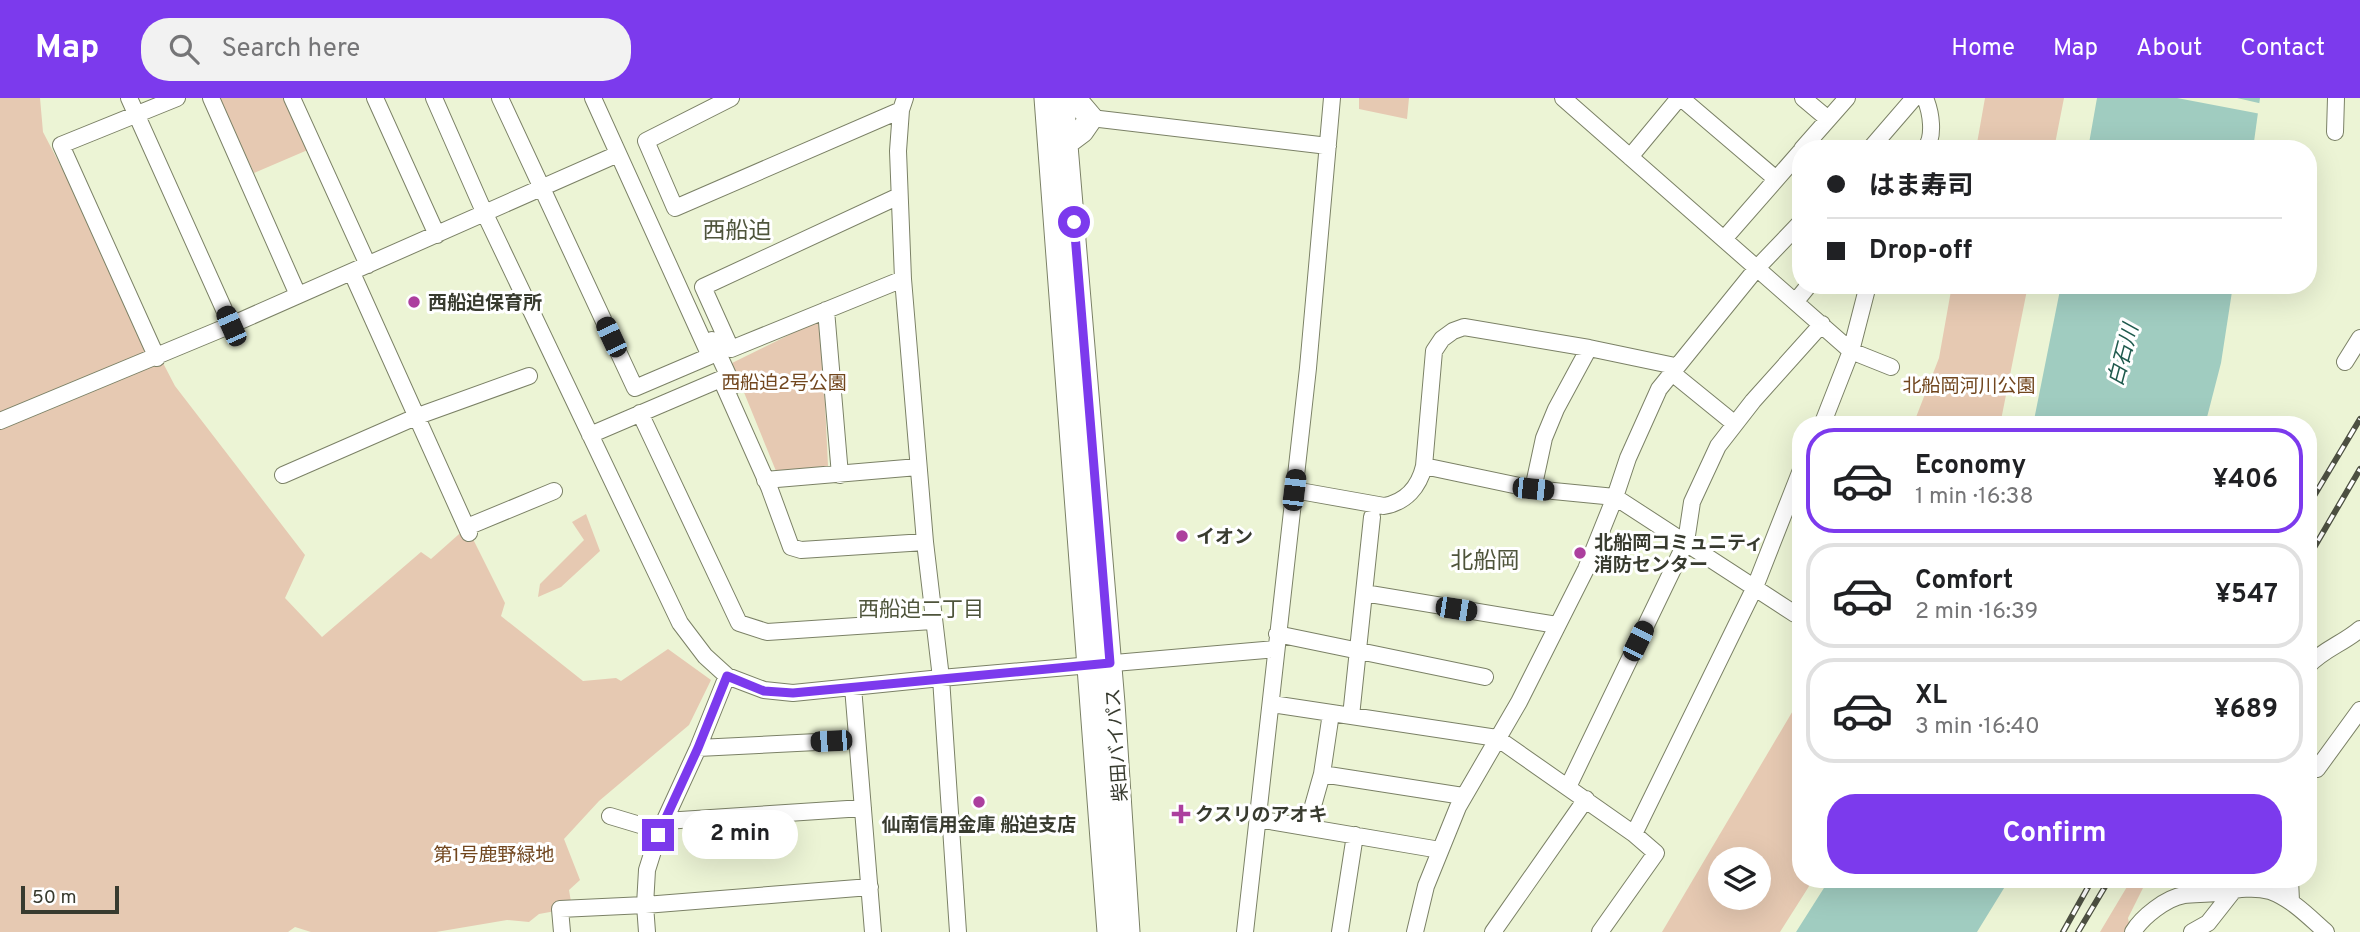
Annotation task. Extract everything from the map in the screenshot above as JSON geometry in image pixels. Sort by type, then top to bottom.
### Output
[{"type":"highway","name":"柴田バイパス","points":[[1046,98],[1128,932]]},
{"type":"highway","name":"柴田バイパス","points":[[1062,98],[1100,664],[1109,932]]},
{"type":"highway","points":[[1066,143],[1082,131],[1091,118],[1074,98]]},
{"type":"street","points":[[129,98],[231,326]]},
{"type":"street","points":[[157,358],[61,145],[177,98]]},
{"type":"street","points":[[211,98],[298,295]]},
{"type":"street","points":[[292,98],[368,265]]},
{"type":"street","points":[[375,98],[437,235]]},
{"type":"street","points":[[434,98],[485,214],[680,623],[705,656],[727,676],[764,691],[793,693],[1100,664],[1276,642],[1358,649],[1485,677]]},
{"type":"street","points":[[500,98],[635,388],[710,356],[593,98]]},
{"type":"street","points":[[604,98],[768,475],[791,547],[801,550],[925,542]]},
{"type":"street","points":[[732,98],[646,141],[675,208],[903,104]]},
{"type":"street","points":[[1245,932],[1308,368],[1332,98]]},
{"type":"street","points":[[1563,98],[1851,351],[1891,367]]},
{"type":"street","points":[[1630,157],[1680,98],[1776,179]]},
{"type":"street","points":[[1803,98],[1828,120]]},
{"type":"street","points":[[1813,140],[1847,98]]},
{"type":"street","points":[[1878,140],[1914,98]]},
{"type":"street","points":[[1925,98],[1929,108],[1929,140]]},
{"type":"street","points":[[2335,132],[2336,98]]},
{"type":"street","points":[[903,104],[898,150],[903,279],[932,621],[941,678],[958,932]]},
{"type":"street","points":[[1091,118],[1328,146]]},
{"type":"street","points":[[0,421],[157,358],[618,154]]},
{"type":"street","points":[[1724,239],[1792,163]]},
{"type":"street","points":[[898,196],[703,287],[732,349],[903,279]]},
{"type":"street","points":[[1415,932],[1426,886],[1463,796],[1519,702],[1586,569],[1658,390],[1758,268],[1792,232]]},
{"type":"street","points":[[352,273],[468,530],[554,491]]},
{"type":"street","points":[[1796,300],[1801,294]]},
{"type":"street","points":[[1826,416],[1851,351],[1866,294]]},
{"type":"street","points":[[826,310],[840,475]]},
{"type":"street","points":[[1568,787],[1686,542],[1692,502],[1718,446],[1822,324]]},
{"type":"street","points":[[1294,490],[1384,506],[1394,504],[1414,489],[1424,466],[1434,351],[1452,331],[1464,327],[1589,348],[1673,369],[1735,424]]},
{"type":"street","points":[[2345,362],[2360,338]]},
{"type":"street","points":[[1533,489],[1544,438],[1556,409],[1589,348]]},
{"type":"street","points":[[283,475],[418,416],[529,376]]},
{"type":"street","points":[[590,435],[720,379],[768,475]]},
{"type":"street","points":[[640,413],[739,623],[767,632],[932,621]]},
{"type":"street","points":[[1424,466],[1533,489],[1615,497],[1792,612]]},
{"type":"street","points":[[768,475],[840,475],[918,467]]},
{"type":"street","points":[[1634,834],[1755,587],[1792,493]]},
{"type":"street","points":[[1351,716],[1372,517]]},
{"type":"street","points":[[1364,593],[1557,625]]},
{"type":"street","points":[[2317,656],[2346,641],[2360,629]]},
{"type":"street","points":[[647,932],[647,870],[727,676]]},
{"type":"street","points":[[853,687],[873,932]]},
{"type":"street","points":[[1272,704],[1497,738],[1586,799],[1656,853],[1600,932]]},
{"type":"street","points":[[2317,769],[2360,710]]},
{"type":"street","points":[[1307,827],[1322,774],[1331,713]]},
{"type":"street","points":[[698,748],[857,740]]},
{"type":"street","points":[[1322,774],[1463,796]]},
{"type":"street","points":[[1493,932],[1586,799]]},
{"type":"street","points":[[610,816],[663,826],[863,808]]},
{"type":"street","points":[[1258,819],[1440,850]]},
{"type":"street","points":[[1340,932],[1355,835]]},
{"type":"street","points":[[562,932],[560,909],[870,887]]},
{"type":"street","points":[[2183,895],[2187,888]]},
{"type":"street","points":[[2133,932],[2139,921],[2155,909],[2183,895],[2197,896],[2241,888],[2268,891],[2291,901],[2326,932]]},
{"type":"street","points":[[2290,888],[2291,901]]},
{"type":"street","points":[[2192,932],[2208,923],[2234,890]]},
{"type":"green space","name":"第1号鹿野緑地","points":[[0,98],[40,98],[43,132],[175,386],[305,555],[285,598],[322,637],[421,552],[431,559],[467,527],[505,603],[501,616],[583,681],[616,678],[621,681],[668,649],[711,680],[689,725],[599,801],[564,839],[580,880],[569,890],[572,908],[539,914],[529,922],[507,920],[436,932],[311,932],[295,927],[288,932],[0,932]]},
{"type":"green space","points":[[219,98],[286,98],[310,149],[254,173]]},
{"type":"green space","points":[[1359,98],[1409,98],[1407,119],[1359,109]]},
{"type":"green space","points":[[1985,98],[2064,98],[2056,140],[1978,140]]},
{"type":"green space","name":"北船岡河川公園","points":[[1950,294],[2026,294],[2002,416],[1916,416],[1939,358]]},
{"type":"green space","name":"西船迫2号公園","points":[[821,319],[828,466],[776,471],[732,363]]},
{"type":"green space","points":[[586,514],[600,551],[561,587],[538,597],[540,584],[584,540],[572,522]]},
{"type":"green space","points":[[1792,712],[1792,888],[1808,888],[1780,932],[1662,932],[1708,854],[1708,910],[1771,910],[1771,847],[1712,847]]},
{"type":"green space","points":[[2126,888],[2143,888],[2124,932],[2100,932]]},
{"type":"water","points":[[2097,98],[2260,98],[2254,140],[2090,140]]},
{"type":"water","name":"白石川","points":[[2059,294],[2232,294],[2221,363],[2207,416],[2035,416]]},
{"type":"water","points":[[1824,888],[2004,888],[1977,932],[1796,932]]},
{"type":"pier","points":[[2177,98],[2237,98],[2263,104],[2261,114]]},
{"type":"railway","points":[[2317,491],[2360,419]]},
{"type":"railway","points":[[2317,543],[2360,469]]},
{"type":"railway","points":[[2063,932],[2088,888]]},
{"type":"railway","points":[[2078,932],[2104,888]]},
{"type":"place","name":"西船迫保育所","points":[[414,302]]},
{"type":"place","name":"イオン","points":[[1182,536]]},
{"type":"place","name":"北船岡コミュニティ 消防センター","points":[[1580,553]]},
{"type":"place","name":"仙南信用金庫 船迫支店","points":[[979,802]]},
{"type":"place","name":"クスリのアオキ","points":[[1181,814]]},
{"type":"district","name":"西船迫","points":[[737,230]]},
{"type":"district","name":"北船岡","points":[[1485,560]]},
{"type":"district","name":"西船迫二丁目","points":[[921,609]]},
{"type":"route","points":[[658,835],[727,676],[764,691],[793,693],[1110,663],[1074,222]]}]
